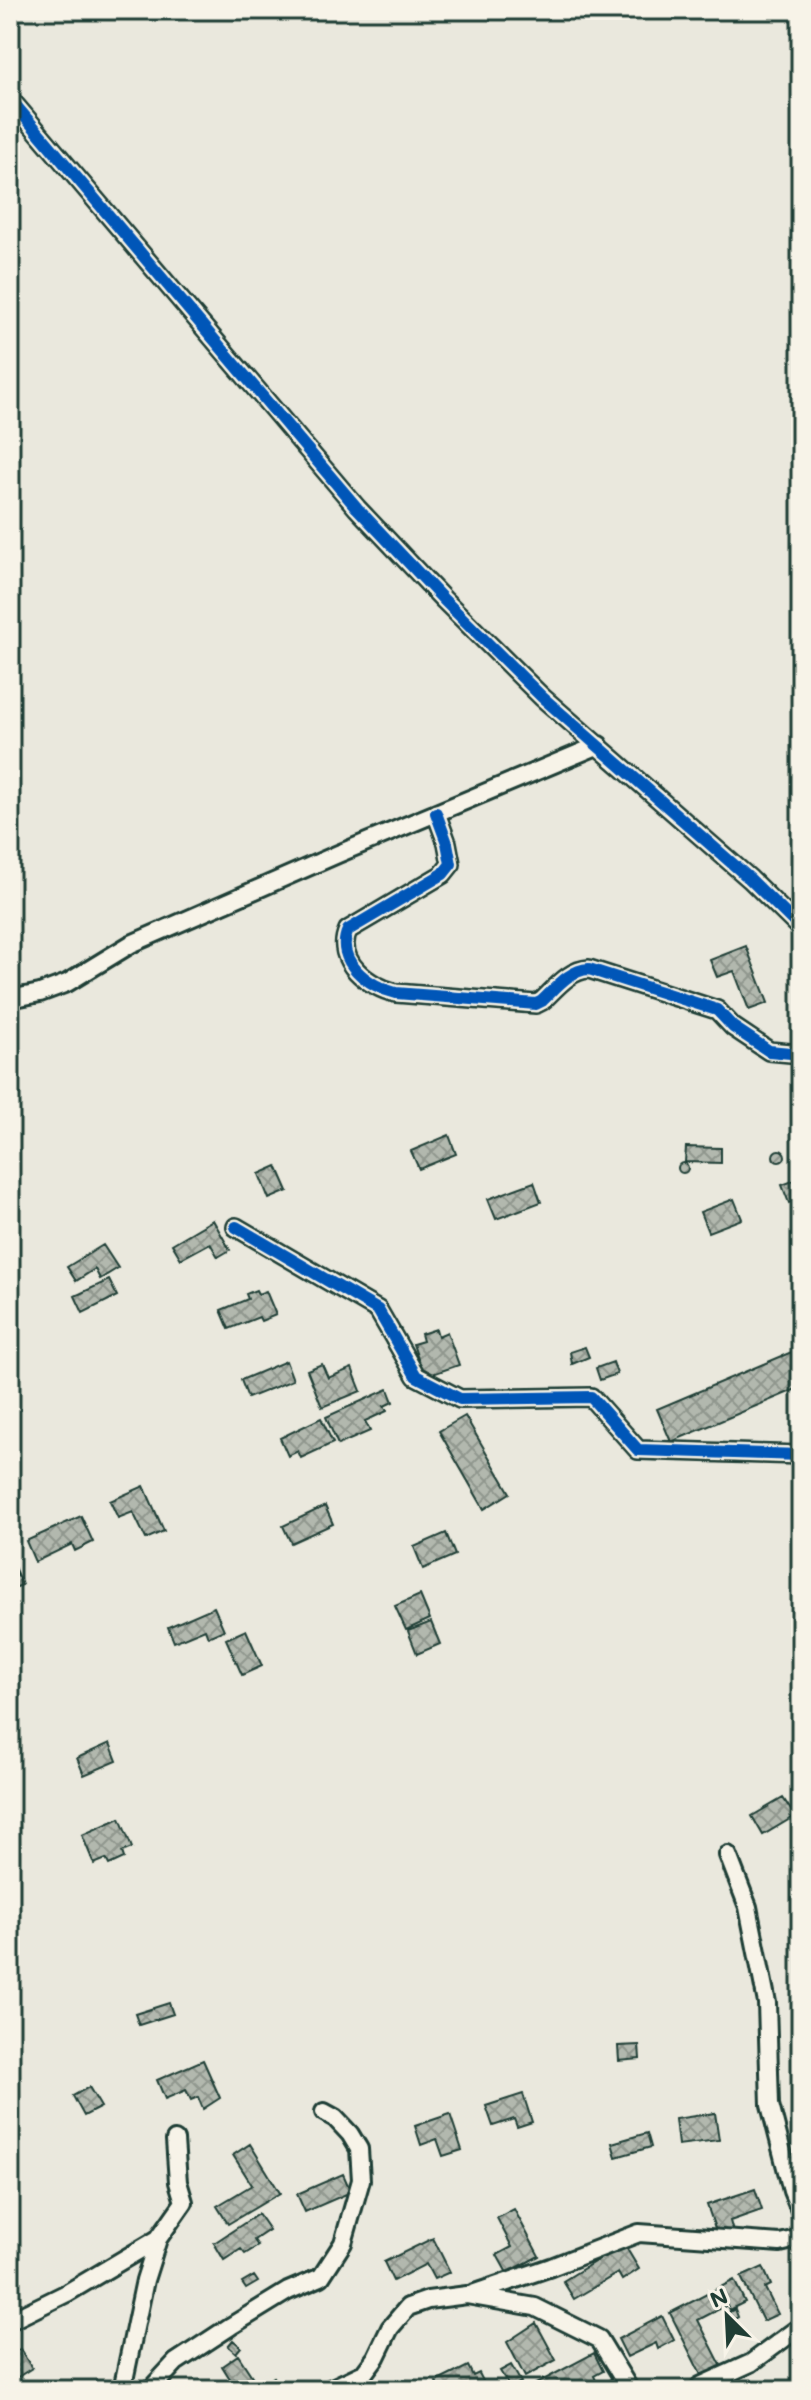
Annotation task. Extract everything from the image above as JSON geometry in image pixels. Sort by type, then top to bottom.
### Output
[{"type":"street","points":[[10,99],[357,508],[444,600],[542,697],[750,879],[801,929]]},
{"type":"street","points":[[10,999],[67,983],[131,944],[599,745]]},
{"type":"street","points":[[436,813],[451,864],[443,874],[348,930],[344,939],[344,950],[367,982],[396,993],[536,1004],[573,973],[589,969],[717,1010],[733,1027],[769,1051],[801,1054]]},
{"type":"street","points":[[236,1227],[378,1310],[416,1376],[460,1399],[591,1397],[638,1450],[801,1455]]},
{"type":"street","points":[[728,1855],[748,1907],[767,2003],[770,2105],[792,2191],[801,2213]]},
{"type":"street","points":[[150,2390],[176,2362],[288,2291],[321,2277],[343,2243],[361,2180],[359,2149],[335,2118],[324,2112]]},
{"type":"street","points":[[122,2390],[145,2280],[158,2239],[184,2202],[178,2182],[175,2140]]},
{"type":"street","points":[[328,2390],[364,2373],[390,2328],[408,2307],[428,2300],[467,2295],[639,2233],[780,2243],[801,2238]]},
{"type":"street","points":[[10,2321],[67,2293],[158,2239]]},
{"type":"street","points":[[467,2295],[535,2307],[599,2339],[630,2390]]},
{"type":"street","points":[[698,2390],[700,2386],[751,2363],[801,2326]]},
{"type":"building","points":[[746,946],[768,1003],[749,1010],[734,971],[717,977],[710,960]]},
{"type":"building","points":[[449,1135],[456,1154],[419,1169],[411,1151]]},
{"type":"building","points":[[686,1147],[721,1148],[721,1163],[685,1162]]},
{"type":"building","points":[[779,1150],[785,1156],[779,1162],[773,1156]]},
{"type":"building","points":[[683,1163],[688,1168],[683,1173],[678,1168]]},
{"type":"building","points":[[277,1166],[288,1191],[269,1199],[259,1174]]},
{"type":"building","points":[[801,1178],[801,1198],[789,1203],[782,1185]]},
{"type":"building","points":[[534,1182],[541,1202],[496,1219],[488,1199]]},
{"type":"building","points":[[734,1199],[742,1219],[708,1232],[700,1212]]},
{"type":"building","points":[[213,1220],[230,1250],[218,1257],[210,1243],[181,1259],[172,1244]]},
{"type":"building","points":[[103,1245],[118,1268],[100,1279],[95,1269],[76,1281],[67,1267]]},
{"type":"building","points":[[109,1280],[117,1296],[83,1313],[75,1296]]},
{"type":"building","points":[[256,1290],[258,1294],[266,1291],[276,1315],[261,1321],[259,1317],[229,1329],[221,1310],[248,1299],[246,1294]]},
{"type":"building","points":[[436,1329],[438,1336],[447,1332],[459,1365],[424,1377],[413,1344],[423,1341],[421,1334]]},
{"type":"building","points":[[585,1347],[589,1357],[572,1364],[570,1352]]},
{"type":"building","points":[[801,1348],[801,1387],[671,1442],[657,1409]]},
{"type":"building","points":[[286,1361],[293,1380],[248,1398],[241,1380]]},
{"type":"building","points":[[613,1362],[617,1374],[600,1380],[596,1368]]},
{"type":"building","points":[[322,1364],[328,1378],[352,1368],[361,1391],[322,1407],[307,1370]]},
{"type":"building","points":[[388,1389],[393,1402],[384,1406],[387,1411],[365,1421],[370,1431],[338,1445],[326,1417]]},
{"type":"building","points":[[465,1416],[510,1493],[484,1509],[439,1431]]},
{"type":"building","points":[[321,1418],[333,1443],[301,1458],[298,1451],[288,1456],[280,1438]]},
{"type":"building","points":[[144,1486],[164,1531],[146,1539],[133,1512],[118,1518],[110,1501]]},
{"type":"building","points":[[325,1506],[333,1524],[291,1543],[283,1526]]},
{"type":"building","points":[[81,1516],[93,1542],[75,1551],[72,1544],[35,1562],[26,1541]]},
{"type":"building","points":[[446,1533],[455,1555],[423,1569],[414,1547]]},
{"type":"building","points":[[10,1558],[22,1585],[10,1590]]},
{"type":"building","points":[[420,1595],[430,1619],[406,1630],[395,1606]]},
{"type":"building","points":[[214,1607],[224,1630],[208,1637],[205,1629],[174,1642],[168,1627]]},
{"type":"building","points":[[431,1622],[440,1644],[417,1654],[408,1631]]},
{"type":"building","points":[[246,1630],[262,1666],[242,1675],[226,1639]]},
{"type":"building","points":[[110,1743],[117,1761],[84,1775],[77,1758]]},
{"type":"building","points":[[783,1798],[795,1816],[763,1835],[752,1816]]},
{"type":"building","points":[[120,1818],[132,1848],[122,1852],[124,1858],[109,1865],[106,1859],[94,1864],[82,1835]]},
{"type":"building","points":[[169,2003],[173,2014],[139,2025],[135,2014]]},
{"type":"building","points":[[639,2045],[640,2059],[619,2061],[618,2046]]},
{"type":"building","points":[[203,2060],[220,2098],[203,2109],[198,2097],[191,2100],[186,2090],[165,2099],[157,2080]]},
{"type":"building","points":[[89,2087],[101,2107],[84,2116],[73,2096]]},
{"type":"building","points":[[523,2094],[532,2122],[517,2127],[514,2119],[493,2126],[486,2106]]},
{"type":"building","points":[[715,2113],[719,2140],[678,2145],[675,2119]]},
{"type":"building","points":[[450,2114],[462,2150],[443,2156],[437,2139],[421,2145],[415,2126]]},
{"type":"building","points":[[647,2133],[651,2147],[616,2157],[612,2143]]},
{"type":"building","points":[[250,2144],[280,2193],[228,2224],[217,2206],[252,2185],[233,2155]]},
{"type":"building","points":[[343,2174],[351,2192],[305,2212],[297,2194]]},
{"type":"building","points":[[755,2189],[762,2210],[730,2221],[733,2232],[718,2237],[707,2205]]},
{"type":"building","points":[[514,2209],[539,2256],[507,2273],[497,2255],[512,2247],[497,2218]]},
{"type":"building","points":[[258,2214],[269,2230],[254,2240],[258,2246],[245,2254],[241,2249],[224,2260],[214,2243]]},
{"type":"building","points":[[433,2238],[450,2272],[434,2279],[426,2264],[393,2281],[384,2262]]},
{"type":"building","points":[[624,2244],[639,2269],[622,2280],[618,2273],[574,2299],[563,2281]]},
{"type":"building","points":[[763,2267],[771,2285],[765,2288],[778,2314],[763,2321],[741,2277]]},
{"type":"building","points":[[254,2276],[258,2282],[246,2289],[242,2283]]},
{"type":"building","points":[[734,2280],[745,2302],[729,2310],[727,2305],[698,2320],[722,2367],[702,2377],[670,2313]]},
{"type":"building","points":[[735,2309],[738,2317],[731,2321],[727,2313]]},
{"type":"building","points":[[662,2316],[674,2340],[658,2349],[656,2343],[627,2357],[618,2339]]},
{"type":"building","points":[[536,2323],[556,2360],[525,2377],[507,2342]]},
{"type":"building","points":[[233,2340],[241,2347],[236,2353],[228,2346]]},
{"type":"building","points":[[20,2349],[32,2368],[10,2382],[10,2355]]},
{"type":"building","points":[[594,2353],[603,2371],[594,2376],[598,2385],[588,2390],[584,2390],[581,2384],[570,2390],[534,2390],[532,2386]]},
{"type":"building","points":[[238,2355],[259,2387],[273,2377],[282,2390],[237,2390],[222,2366]]},
{"type":"building","points":[[511,2365],[521,2382],[510,2388],[500,2371]]},
{"type":"building","points":[[468,2366],[473,2376],[479,2373],[487,2389],[440,2390],[436,2382]]},
{"type":"building","points":[[611,2379],[617,2390],[593,2390]]},
{"type":"cycle path","points":[[10,99],[357,508],[444,600],[542,697],[750,879],[801,929]]},
{"type":"cycle path","points":[[436,813],[451,864],[443,874],[348,930],[346,952],[350,962],[365,979],[396,993],[536,1004],[569,976],[589,969],[717,1010],[733,1027],[769,1051],[801,1054]]},
{"type":"cycle path","points":[[236,1227],[378,1310],[416,1376],[460,1399],[591,1397],[638,1450],[801,1455]]}]
